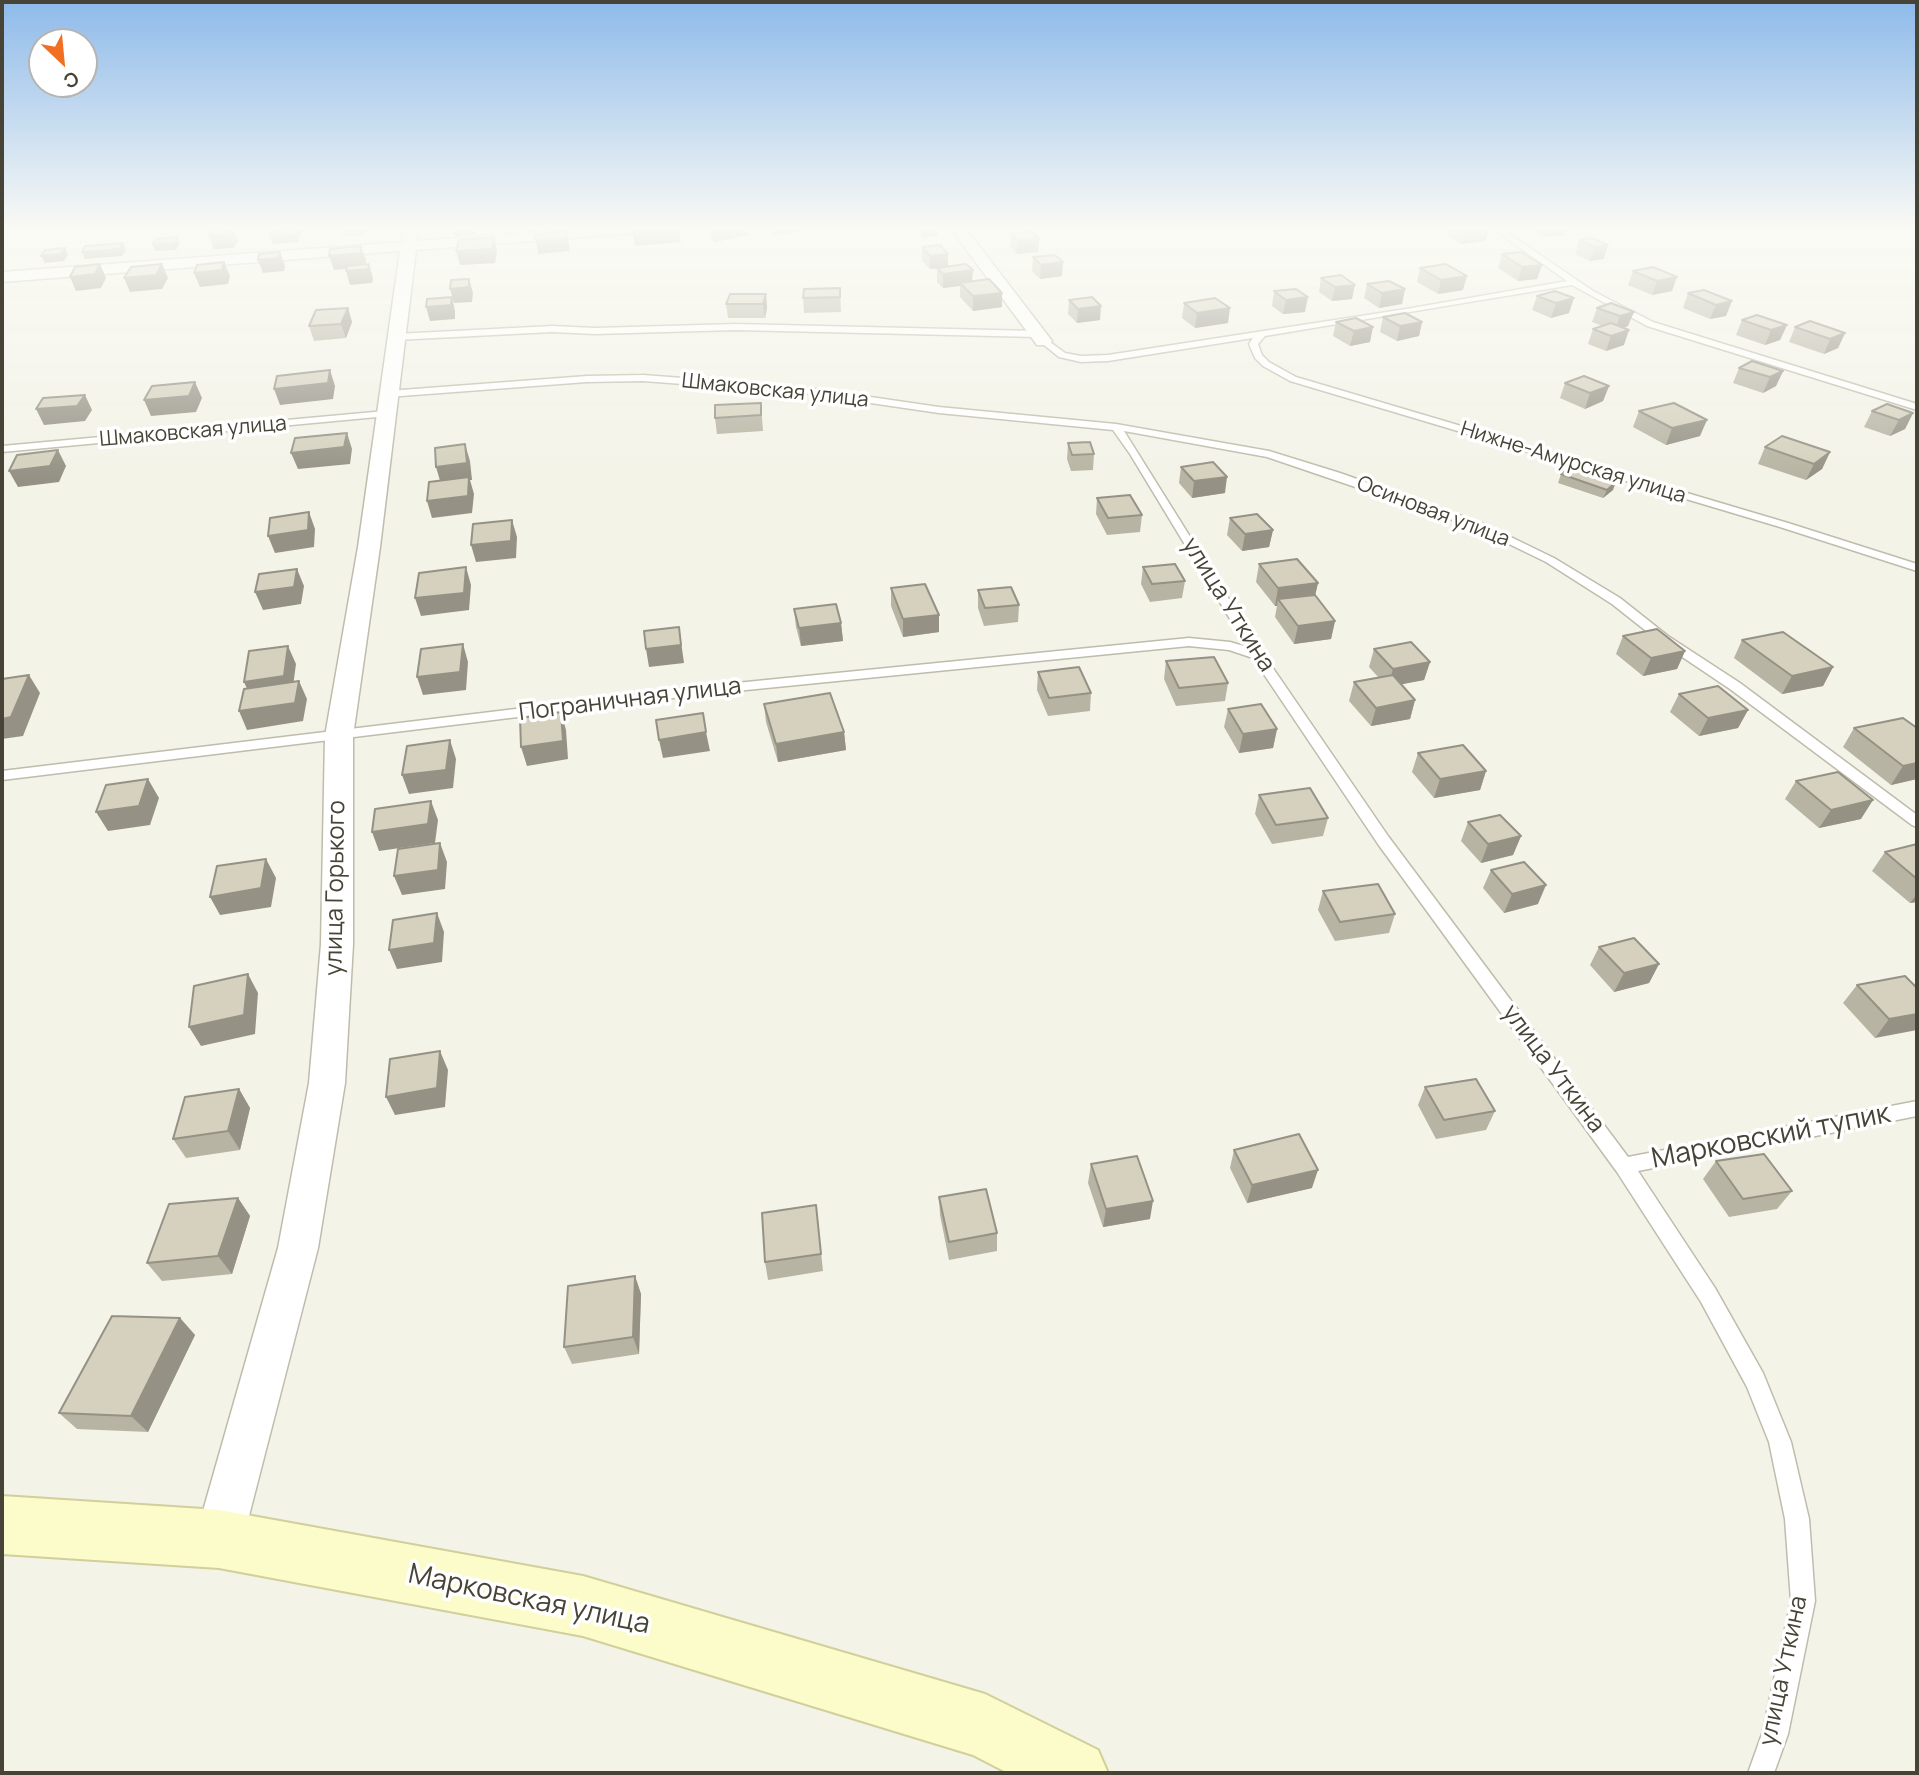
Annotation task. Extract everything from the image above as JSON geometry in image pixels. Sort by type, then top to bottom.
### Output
[{"type":"street","name":"улица Горького","points":[[219,1539],[298,1248],[327,1083],[337,944],[339,736],[369,547],[400,312]]},
{"type":"street","points":[[1020,312],[1040,338]]},
{"type":"street","name":"Марковская улица","points":[[2,1525],[219,1539],[583,1606],[985,1726],[1075,1773]]},
{"type":"lane","points":[[397,337],[552,330],[633,331],[736,327],[1040,338],[1062,355],[1094,360],[1395,312]]},
{"type":"lane","points":[[1624,312],[1650,324],[1917,407]]},
{"type":"lane","name":"Нижне-Амурская улица","points":[[1262,334],[1253,344],[1258,356],[1266,364],[1293,379],[1783,525],[1917,568]]},
{"type":"lane","name":"Шмаковская улица","points":[[2,449],[386,404],[510,383],[643,378],[802,390],[939,410],[1160,435]]},
{"type":"lane","name":"улица Уткина","points":[[1116,428],[1135,453],[1258,655],[1382,840],[1624,1166],[1708,1295],[1755,1381],[1780,1442],[1797,1519],[1803,1601],[1775,1734],[1761,1773]]},
{"type":"lane","name":"Осиновая улица","points":[[1160,435],[1269,454],[1336,475],[1480,526],[1550,560],[1616,601],[1664,639],[1735,686],[1917,822]]},
{"type":"lane","name":"Пограничная улица","points":[[2,776],[706,690],[1189,642],[1230,646],[1258,655]]},
{"type":"lane","name":"Марковский тупик","points":[[1624,1166],[1917,1108]]},
{"type":"building","points":[[315,312],[346,312],[341,324],[309,326]]},
{"type":"building","points":[[1608,312],[1634,312],[1620,316]]},
{"type":"building","points":[[1405,313],[1422,322],[1400,326],[1383,317]]},
{"type":"building","points":[[1757,315],[1787,325],[1771,330],[1742,320]]},
{"type":"building","points":[[1356,318],[1373,327],[1354,331],[1336,322]]},
{"type":"building","points":[[1810,321],[1845,333],[1830,339],[1795,327]]},
{"type":"building","points":[[1611,323],[1629,330],[1611,336],[1593,329]]},
{"type":"building","points":[[1752,361],[1783,371],[1770,377],[1739,368]]},
{"type":"building","points":[[330,370],[328,383],[274,389],[277,376]]},
{"type":"building","points":[[1584,376],[1609,386],[1590,393],[1565,383]]},
{"type":"building","points":[[195,382],[189,396],[144,400],[152,386]]},
{"type":"building","points":[[85,395],[77,406],[36,409],[43,398]]},
{"type":"building","points":[[761,403],[761,415],[715,418],[715,405]]},
{"type":"building","points":[[1674,403],[1707,420],[1672,428],[1639,411]]},
{"type":"building","points":[[1887,404],[1913,413],[1899,420],[1872,411]]},
{"type":"building","points":[[347,433],[344,447],[291,453],[295,438]]},
{"type":"building","points":[[1782,436],[1830,452],[1814,464],[1765,447]]},
{"type":"building","points":[[1090,442],[1094,454],[1072,455],[1068,443]]},
{"type":"building","points":[[465,444],[467,463],[436,467],[435,448]]},
{"type":"building","points":[[58,450],[50,466],[9,471],[17,455]]},
{"type":"building","points":[[1213,462],[1227,477],[1194,481],[1181,467]]},
{"type":"building","points":[[1570,467],[1616,482],[1607,490],[1561,474]]},
{"type":"building","points":[[469,477],[468,496],[427,501],[429,482]]},
{"type":"building","points":[[1130,495],[1142,515],[1108,518],[1097,498]]},
{"type":"building","points":[[309,512],[308,530],[268,536],[270,518]]},
{"type":"building","points":[[1257,514],[1273,530],[1245,534],[1230,518]]},
{"type":"building","points":[[512,520],[511,541],[471,545],[473,524]]},
{"type":"building","points":[[1297,559],[1318,583],[1278,588],[1259,564]]},
{"type":"building","points":[[1175,564],[1185,581],[1152,584],[1143,567]]},
{"type":"building","points":[[466,567],[464,593],[415,598],[419,573]]},
{"type":"building","points":[[297,569],[294,587],[255,592],[259,574]]},
{"type":"building","points":[[925,584],[939,615],[903,619],[891,588]]},
{"type":"building","points":[[1011,587],[1019,605],[985,608],[978,590]]},
{"type":"building","points":[[1315,595],[1335,621],[1298,626],[1278,599]]},
{"type":"building","points":[[836,604],[841,623],[799,628],[794,609]]},
{"type":"building","points":[[679,627],[681,645],[646,649],[644,631]]},
{"type":"building","points":[[1657,629],[1685,651],[1651,658],[1623,636]]},
{"type":"building","points":[[1783,632],[1833,667],[1792,676],[1742,640]]},
{"type":"building","points":[[1411,642],[1430,662],[1393,669],[1374,649]]},
{"type":"building","points":[[463,644],[460,672],[417,677],[421,649]]},
{"type":"building","points":[[288,646],[284,676],[244,682],[249,651]]},
{"type":"building","points":[[1214,657],[1228,683],[1179,688],[1166,661]]},
{"type":"building","points":[[1079,667],[1091,693],[1049,698],[1038,672]]},
{"type":"building","points":[[29,675],[11,717],[2,719],[2,679]]},
{"type":"building","points":[[1393,675],[1415,700],[1376,708],[1354,682]]},
{"type":"building","points":[[299,681],[295,703],[239,711],[244,689]]},
{"type":"building","points":[[1718,686],[1748,710],[1708,718],[1679,694]]},
{"type":"building","points":[[830,693],[844,732],[776,744],[764,704]]},
{"type":"building","points":[[1261,704],[1277,729],[1243,734],[1228,709]]},
{"type":"building","points":[[561,712],[563,741],[521,747],[520,718]]},
{"type":"building","points":[[703,713],[706,732],[659,740],[656,720]]},
{"type":"building","points":[[1903,718],[1917,728],[1917,763],[1903,766],[1854,728]]},
{"type":"building","points":[[450,740],[446,770],[402,775],[407,746]]},
{"type":"building","points":[[1463,745],[1486,771],[1440,779],[1418,753]]},
{"type":"building","points":[[1838,772],[1873,800],[1831,810],[1796,781]]},
{"type":"building","points":[[148,779],[139,806],[96,812],[106,785]]},
{"type":"building","points":[[1310,788],[1328,818],[1276,825],[1259,795]]},
{"type":"building","points":[[431,801],[428,824],[372,832],[375,809]]},
{"type":"building","points":[[1500,815],[1521,836],[1488,844],[1468,822]]},
{"type":"building","points":[[440,843],[438,870],[394,876],[398,849]]},
{"type":"building","points":[[1917,844],[1917,879],[1885,852]]},
{"type":"building","points":[[266,859],[261,888],[210,897],[217,866]]},
{"type":"building","points":[[1524,862],[1546,885],[1512,894],[1491,870]]},
{"type":"building","points":[[1378,884],[1395,914],[1340,922],[1323,891]]},
{"type":"building","points":[[437,913],[434,943],[389,950],[393,920]]},
{"type":"building","points":[[1634,938],[1659,964],[1624,973],[1599,947]]},
{"type":"building","points":[[248,974],[244,1015],[189,1027],[194,986]]},
{"type":"building","points":[[1905,976],[1917,988],[1917,1014],[1889,1019],[1857,985]]},
{"type":"building","points":[[440,1051],[437,1088],[386,1097],[390,1059]]},
{"type":"building","points":[[1476,1079],[1495,1111],[1444,1120],[1425,1087]]},
{"type":"building","points":[[239,1089],[228,1131],[173,1139],[185,1097]]},
{"type":"building","points":[[1299,1134],[1318,1170],[1252,1185],[1234,1150]]},
{"type":"building","points":[[1764,1154],[1792,1191],[1743,1199],[1716,1161]]},
{"type":"building","points":[[1137,1156],[1153,1201],[1106,1209],[1091,1164]]},
{"type":"building","points":[[986,1189],[997,1233],[949,1242],[939,1197]]},
{"type":"building","points":[[238,1198],[218,1256],[147,1263],[169,1204]]},
{"type":"building","points":[[816,1205],[821,1254],[765,1262],[762,1213]]},
{"type":"building","points":[[635,1276],[633,1337],[564,1347],[568,1286]]},
{"type":"building","points":[[112,1316],[180,1318],[131,1416],[59,1413]]}]
